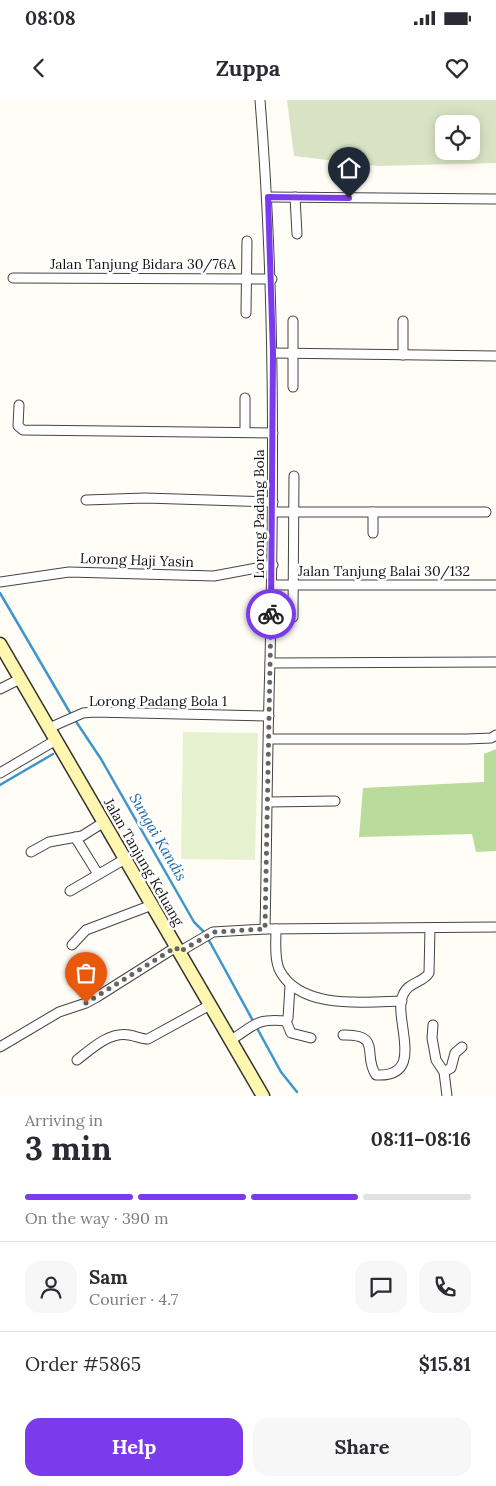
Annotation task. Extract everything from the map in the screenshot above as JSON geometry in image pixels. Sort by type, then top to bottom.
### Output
[{"type":"main road","name":"Jalan Tanjung Keluang","points":[[0,644],[263,1096]]},
{"type":"street","name":"Lorong Padang Bola","points":[[260,100],[268,197],[273,353],[273,565],[265,929]]},
{"type":"street","points":[[268,197],[496,199]]},
{"type":"street","points":[[295,198],[297,234]]},
{"type":"street","points":[[246,313],[247,241]]},
{"type":"street","name":"Jalan Tanjung Bidara 30/76A","points":[[14,278],[272,279]]},
{"type":"street","points":[[293,321],[293,387]]},
{"type":"street","points":[[403,321],[403,355]]},
{"type":"street","points":[[273,353],[496,356]]},
{"type":"street","points":[[245,398],[245,432]]},
{"type":"street","points":[[19,405],[18,426],[23,430],[273,433]]},
{"type":"street","points":[[293,617],[294,476]]},
{"type":"street","points":[[86,500],[145,498],[273,507],[294,511],[486,512]]},
{"type":"street","points":[[373,512],[373,533]]},
{"type":"street","name":"Lorong Haji Yasin","points":[[2,581],[69,572],[214,576],[273,565]]},
{"type":"street","name":"Jalan Tanjung Balai 30/132","points":[[272,585],[496,585]]},
{"type":"street","points":[[270,663],[496,662]]},
{"type":"street","points":[[0,689],[20,679]]},
{"type":"street","name":"Lorong Padang Bola 1","points":[[49,728],[83,714],[269,716]]},
{"type":"street","points":[[269,739],[467,739],[491,738],[496,735]]},
{"type":"street","points":[[0,773],[56,740]]},
{"type":"street","points":[[268,802],[335,801]]},
{"type":"street","points":[[31,852],[49,842],[82,836],[104,822]]},
{"type":"street","points":[[75,837],[98,874]]},
{"type":"street","points":[[70,891],[125,859]]},
{"type":"street","points":[[72,945],[86,930],[152,905]]},
{"type":"street","points":[[0,1047],[59,1012],[97,997],[178,949],[195,943],[214,932],[265,929],[496,927]]},
{"type":"street","points":[[343,1035],[355,1034],[368,1041],[371,1045],[372,1068],[376,1076],[388,1076],[399,1070],[405,1056],[402,996],[409,986],[422,980],[429,973],[430,928]]},
{"type":"street","points":[[276,929],[278,967],[290,986],[288,1018],[286,1022],[291,1033],[311,1038]]},
{"type":"street","points":[[290,986],[334,1002],[402,1001]]},
{"type":"street","points":[[77,1060],[102,1040],[128,1034],[140,1039],[148,1039],[210,1005]]},
{"type":"street","points":[[231,1040],[261,1020],[268,1019],[286,1022]]},
{"type":"street","points":[[433,1025],[432,1038],[436,1060],[444,1072],[447,1096]]},
{"type":"street","points":[[444,1072],[451,1068],[455,1053],[462,1047]]},
{"type":"green space","points":[[287,100],[496,100],[496,163],[377,166],[294,156]]},
{"type":"green space","points":[[183,732],[258,733],[255,860],[181,859]]},
{"type":"green space","points":[[496,749],[496,851],[476,852],[472,834],[359,837],[363,788],[484,782],[484,754]]},
{"type":"waterway","name":"Sungai Kandis","points":[[0,593],[69,711],[101,759],[194,922],[203,931],[211,944],[281,1072],[297,1092]]},
{"type":"waterway","points":[[0,785],[53,754]]},
{"type":"way so far","points":[[86,1003],[176,947],[179,952],[214,932],[265,929],[271,614]]},
{"type":"route","points":[[271,614],[273,565],[273,353],[268,197],[349,198]]}]
